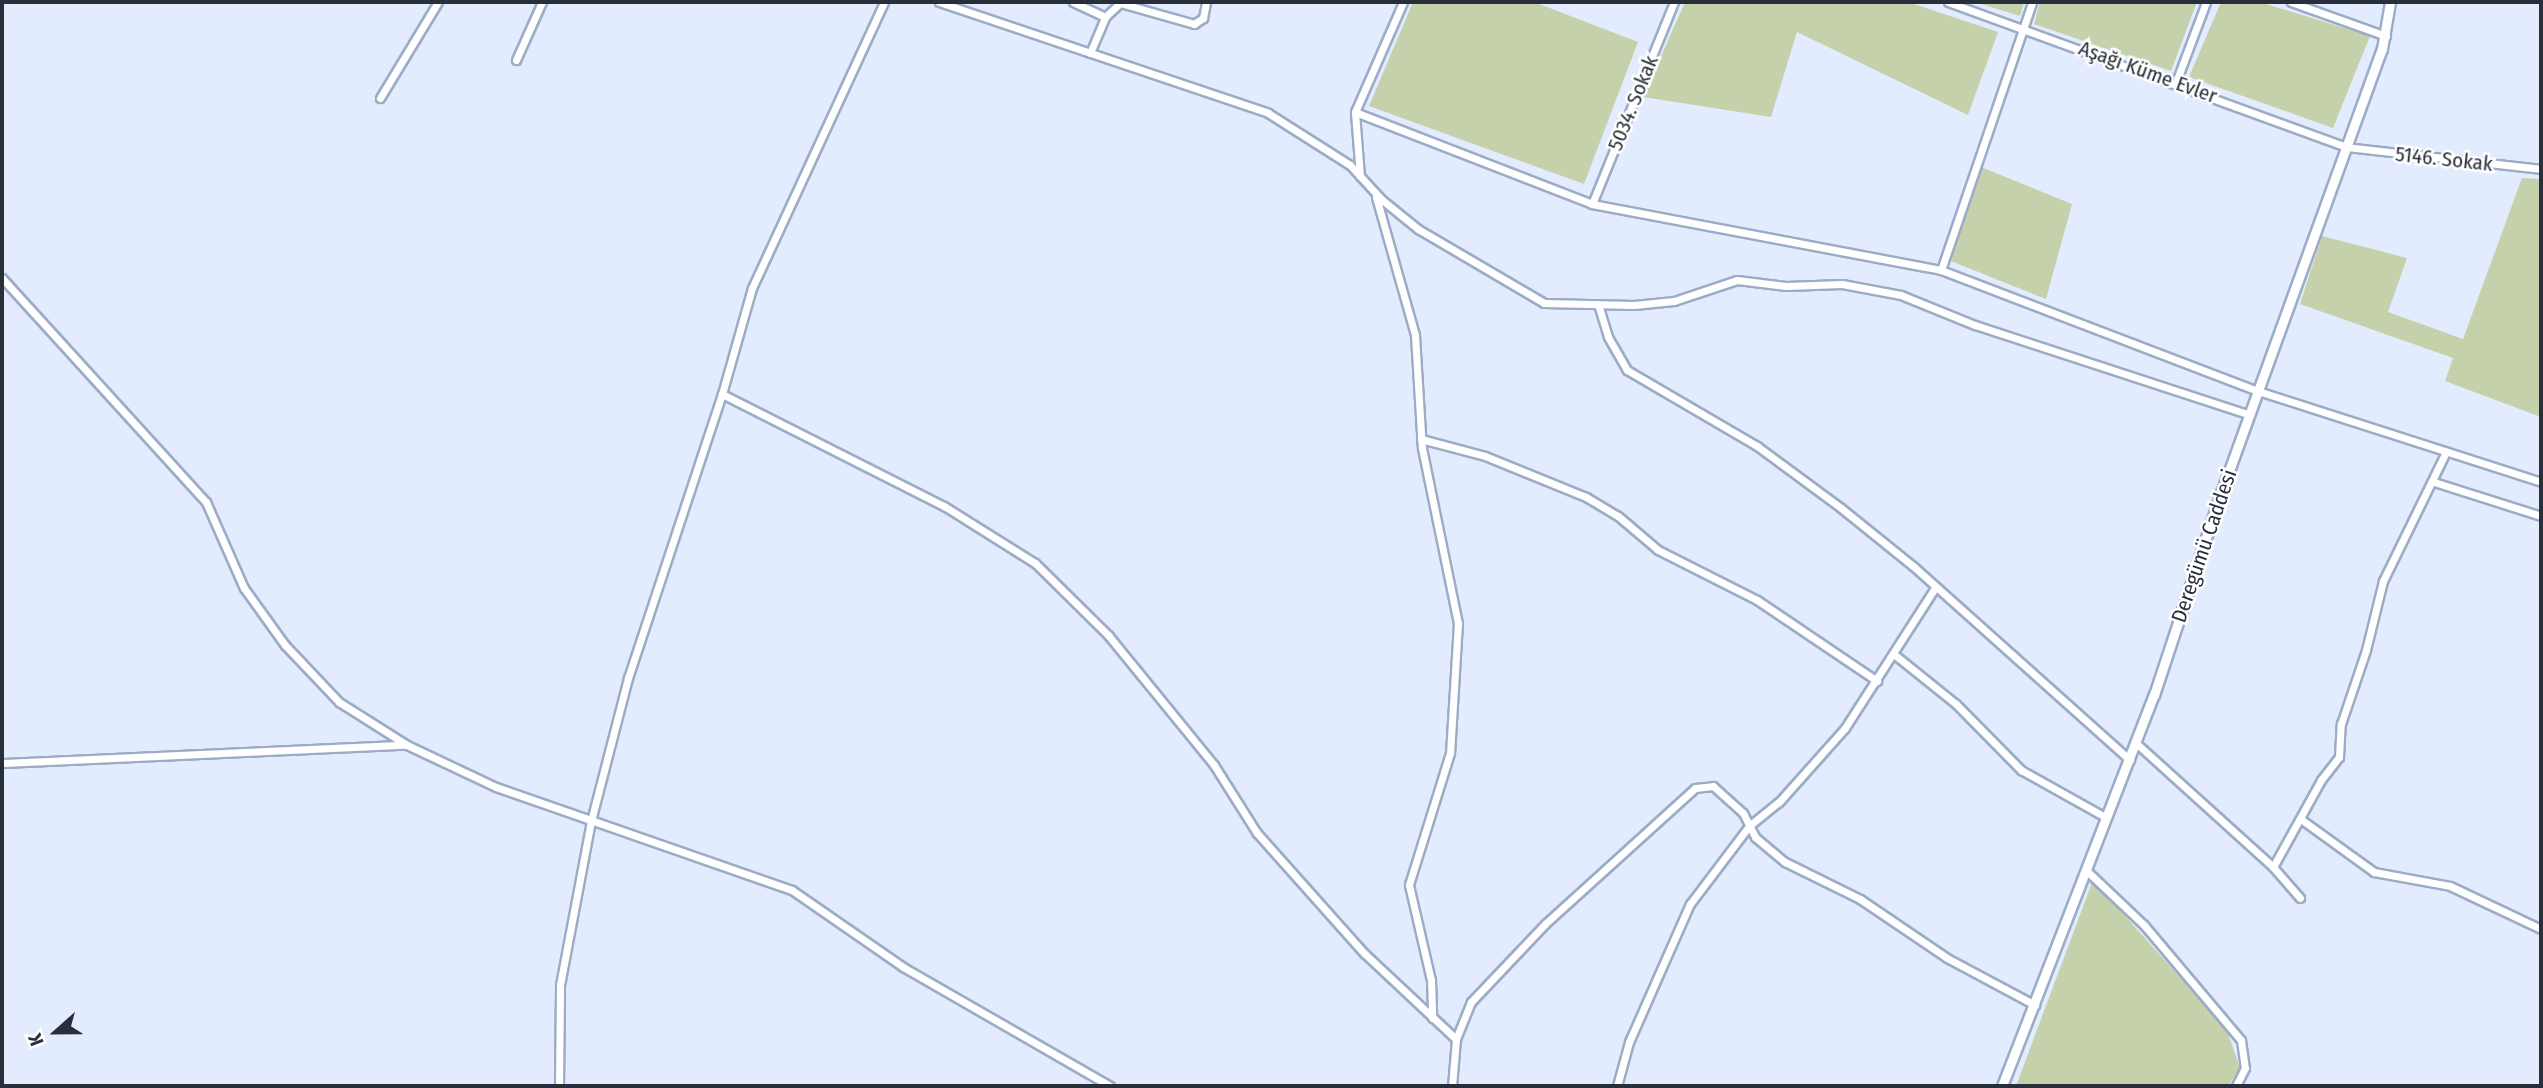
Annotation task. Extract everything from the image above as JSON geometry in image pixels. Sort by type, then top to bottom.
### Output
[{"type":"street","points":[[380,98],[438,2]]},
{"type":"street","points":[[516,60],[542,2]]},
{"type":"street","points":[[559,1086],[560,985],[591,821],[628,678],[722,394],[752,288],[884,2]]},
{"type":"street","points":[[939,2],[1268,113],[1350,165],[1375,193],[1418,229],[1544,303],[1674,301],[1737,280],[1786,286],[1842,284],[1901,295],[1975,325],[2250,415]]},
{"type":"street","points":[[1073,2],[1105,17]]},
{"type":"street","points":[[1090,53],[1105,17],[1121,2],[1194,24],[1203,18],[1206,2]]},
{"type":"street","points":[[1360,177],[1355,112],[1403,2]]},
{"type":"street","name":"5034. Sokak","points":[[1592,204],[1674,2]]},
{"type":"street","name":"Aşağı Küme Evler","points":[[1948,2],[2176,82],[2346,147]]},
{"type":"street","points":[[1941,270],[2032,2]]},
{"type":"street","points":[[2176,82],[2206,2]]},
{"type":"street","points":[[2291,2],[2386,36]]},
{"type":"street","name":"Deregümü Caddesi","points":[[2002,1086],[2130,760],[2258,391],[2386,36],[2390,2]]},
{"type":"street","points":[[1355,112],[1592,204],[1941,270],[2258,391],[2446,452],[2540,479]]},
{"type":"street","name":"5146. Sokak","points":[[2346,147],[2541,169]]},
{"type":"street","points":[[1375,193],[1415,335],[1421,439],[1458,623],[1450,753],[1409,885],[1431,980],[1432,1018]]},
{"type":"street","points":[[2,278],[206,502],[244,588],[285,645],[339,702],[407,745],[496,787],[792,890],[903,967],[1110,1086]]},
{"type":"street","points":[[1598,304],[1608,337],[1627,370],[1757,446],[1840,508],[2130,760]]},
{"type":"street","points":[[722,394],[944,506],[1035,563],[1124,654],[1214,765],[1257,833],[1364,953],[1456,1040]]},
{"type":"street","points":[[1421,439],[1485,456],[1586,497],[1618,516],[1658,550],[1757,600],[1877,681]]},
{"type":"street","points":[[2273,867],[2302,820],[2321,780],[2341,753],[2341,724],[2366,650],[2383,581],[2434,482],[2446,452]]},
{"type":"street","points":[[2434,482],[2541,516]]},
{"type":"street","points":[[1617,1086],[1629,1042],[1690,904],[1749,825],[1779,802],[1845,728],[1895,654],[1934,587]]},
{"type":"street","points":[[1895,654],[1956,704],[2021,770],[2107,818]]},
{"type":"street","points":[[2136,743],[2273,867],[2300,898]]},
{"type":"street","points":[[2,763],[407,745]]},
{"type":"street","points":[[1452,1086],[1456,1040],[1471,1002],[1545,924],[1695,788],[1713,786],[1743,813],[1755,837],[1785,862],[1860,899],[1947,958],[2035,1005]]},
{"type":"street","points":[[2302,820],[2374,872],[2450,887],[2541,929]]},
{"type":"street","points":[[2087,871],[2144,925],[2241,1040],[2245,1068],[2236,1086]]},
{"type":"green space","points":[[1413,2],[1534,2],[1638,42],[1584,184],[1369,106]]},
{"type":"green space","points":[[1685,2],[1908,2],[1998,32],[1968,115],[1797,32],[1771,117],[1643,97]]},
{"type":"green space","points":[[1975,2],[2024,2],[2020,16]]},
{"type":"green space","points":[[2040,2],[2197,2],[2171,71],[2034,24]]},
{"type":"green space","points":[[2221,2],[2260,2],[2370,36],[2333,128],[2189,77]]},
{"type":"green space","points":[[1981,167],[2072,204],[2046,299],[1951,261]]},
{"type":"green space","points":[[2522,178],[2541,179],[2541,417],[2445,381],[2453,358],[2300,304],[2322,236],[2407,258],[2388,312],[2463,339]]},
{"type":"green space","points":[[2093,880],[2227,1030],[2240,1068],[2228,1086],[2016,1086]]}]
